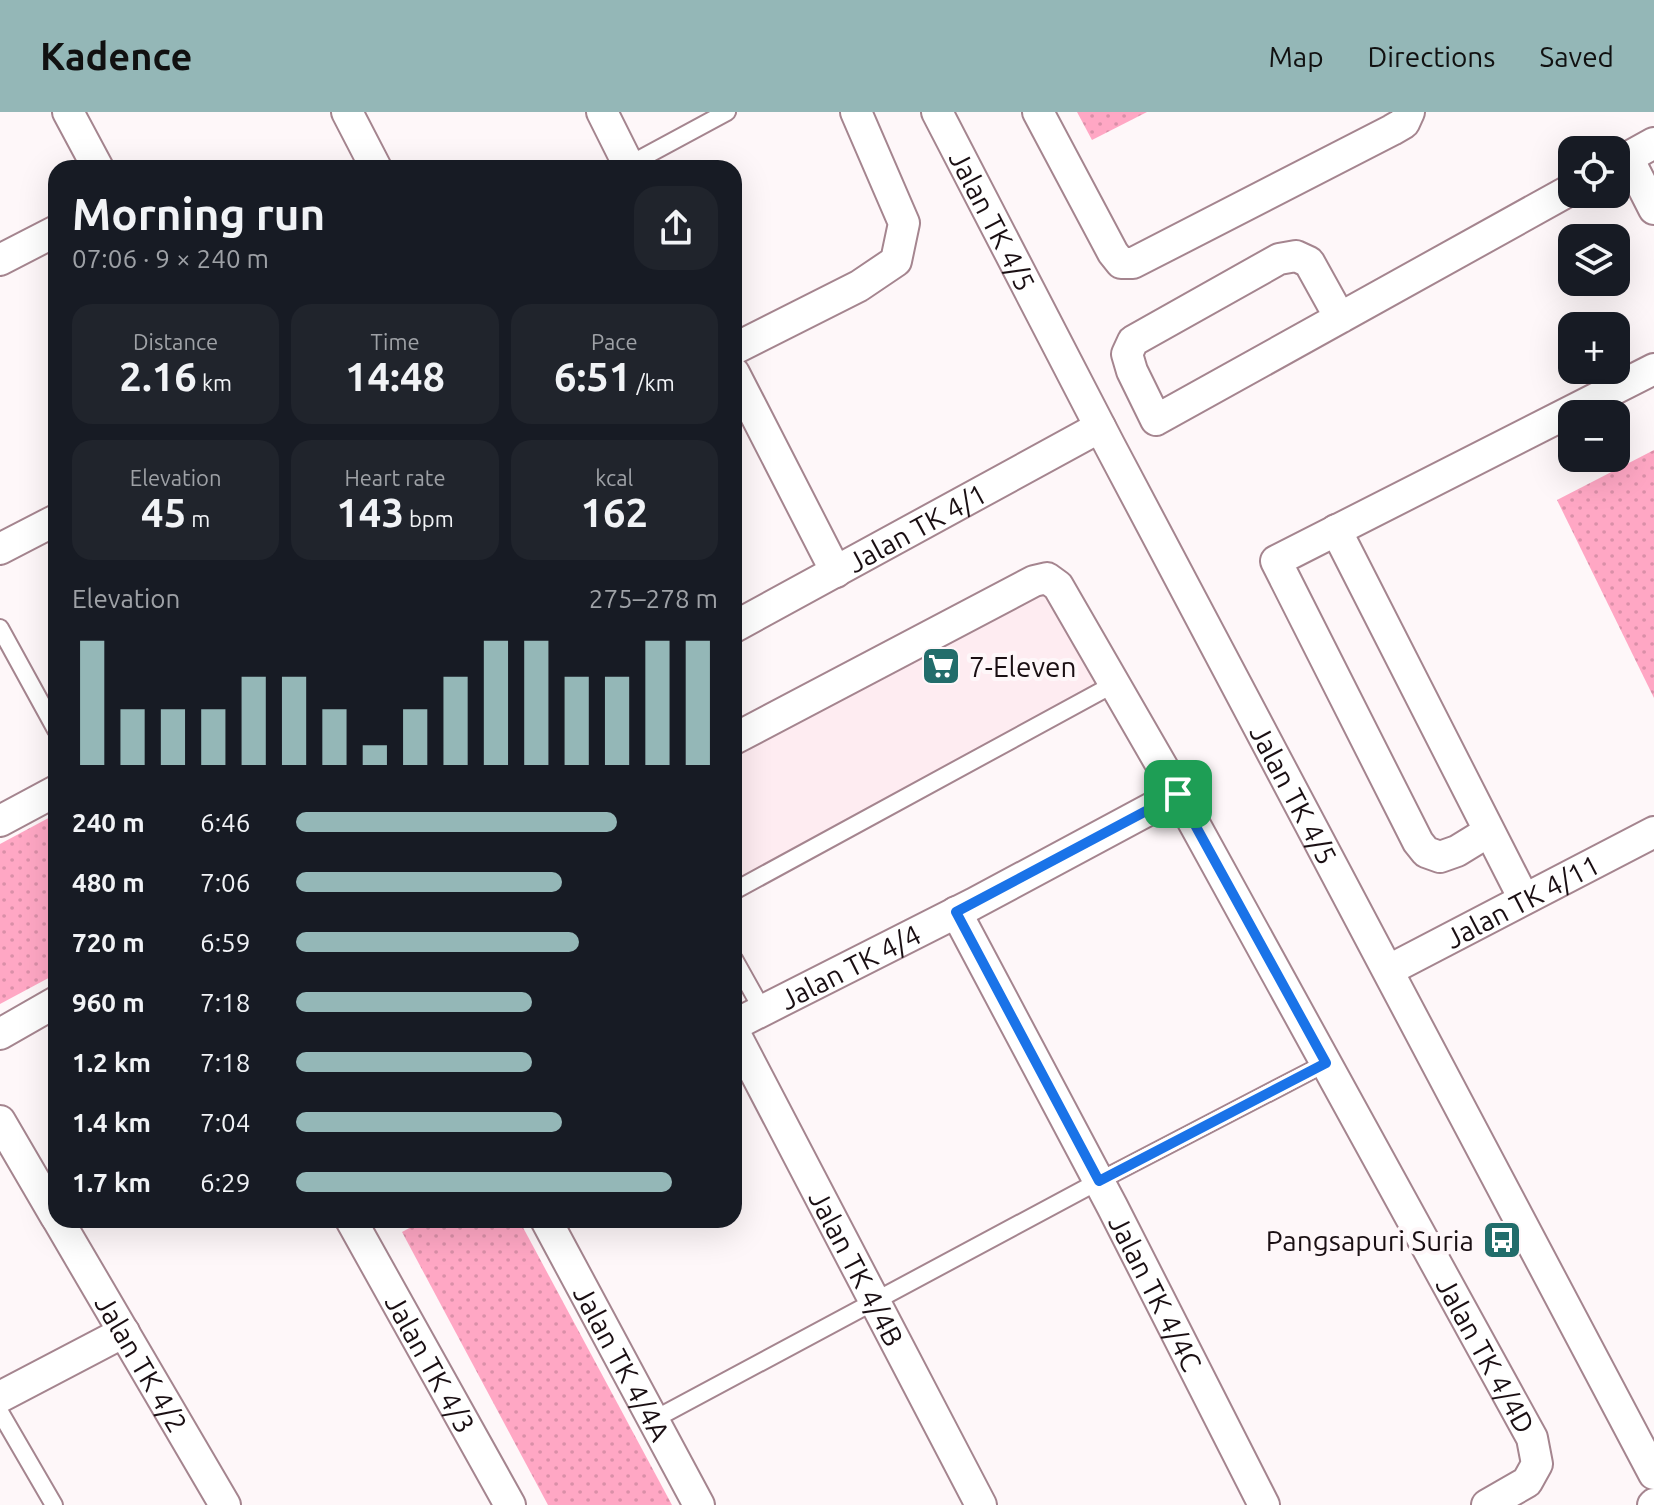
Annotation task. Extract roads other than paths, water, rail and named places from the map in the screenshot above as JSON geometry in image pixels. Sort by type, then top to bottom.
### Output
[{"type":"street","points":[[68,112],[94,160]]},
{"type":"street","points":[[347,112],[372,160]]},
{"type":"street","points":[[602,112],[624,160]]},
{"type":"street","points":[[742,345],[859,286],[896,261],[904,223],[856,112]]},
{"type":"street","name":"Jalan TK 4/5","points":[[937,112],[1100,427],[1654,1474]]},
{"type":"street","points":[[1038,112],[1113,253],[1121,263],[1133,263],[1392,130],[1404,123],[1409,112]]},
{"type":"street","points":[[1633,155],[1654,208]]},
{"type":"street","points":[[1340,318],[1309,262],[1296,256],[1279,259],[1133,341],[1127,354],[1156,420],[1340,318],[1558,197]]},
{"type":"street","points":[[0,260],[48,235]]},
{"type":"street","points":[[1488,832],[1457,851],[1440,857],[1426,852],[1418,842],[1276,561],[1654,369]]},
{"type":"street","points":[[742,389],[836,572]]},
{"type":"street","name":"Jalan TK 4/1","points":[[742,623],[1100,427]]},
{"type":"street","points":[[0,549],[48,524]]},
{"type":"street","points":[[1336,530],[1524,899]]},
{"type":"street","name":"Jalan TK 4/4D","points":[[742,735],[1034,581],[1047,578],[1058,586],[1178,794],[1532,1438],[1537,1464],[1527,1482],[1487,1505]]},
{"type":"street","name":"Jalan TK 4/4","points":[[742,1021],[1178,794]]},
{"type":"street","points":[[0,821],[48,795]]},
{"type":"street","name":"Jalan TK 4/11","points":[[1389,970],[1654,832]]},
{"type":"street","name":"Jalan TK 4/4C","points":[[956,912],[1099,1181],[1264,1505]]},
{"type":"street","points":[[0,1034],[48,1007]]},
{"type":"street","name":"Jalan TK 4/4B","points":[[742,1047],[981,1505]]},
{"type":"street","name":"Jalan TK 4/2","points":[[0,1121],[48,1203]]},
{"type":"street","name":"Jalan TK 4/2","points":[[63,1228],[225,1505]]},
{"type":"street","name":"Jalan TK 4/3","points":[[357,1228],[510,1505]]},
{"type":"street","name":"Jalan TK 4/4A","points":[[550,1228],[699,1505]]},
{"type":"street","points":[[0,1397],[124,1332]]},
{"type":"lane","points":[[640,160],[727,112]]},
{"type":"lane","points":[[0,628],[48,715]]},
{"type":"lane","points":[[742,887],[1114,684]]},
{"type":"lane","points":[[742,973],[763,1011]]},
{"type":"lane","points":[[653,1420],[1326,1063]]},
{"type":"lane","points":[[0,1412],[54,1505]]},
{"type":"place","name":"7-Eleven","points":[[941,666]]},
{"type":"place","name":"Pangsapuri Suria","points":[[1502,1240]]}]
